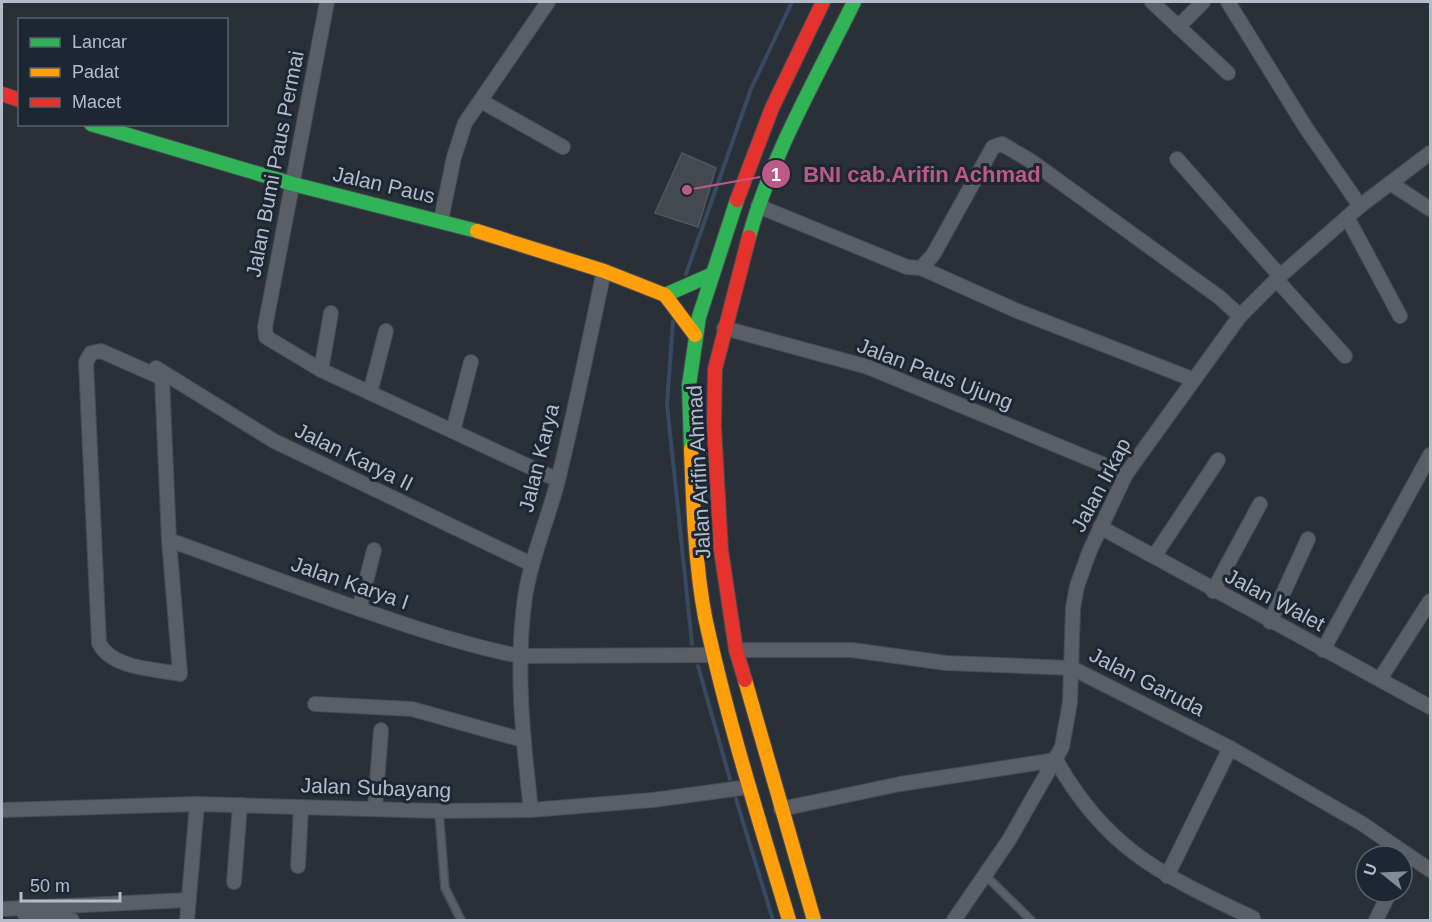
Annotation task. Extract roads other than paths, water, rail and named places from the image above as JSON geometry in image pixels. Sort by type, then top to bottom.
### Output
[{"type":"main road","name":"Jalan Arifin Ahmad","points":[[789,921],[713,655],[701,587],[693,501],[689,385],[695,335],[747,170],[772,108],[823,2]]},
{"type":"main road","name":"Jalan Arifin Ahmad","points":[[814,921],[736,650],[721,550],[714,438],[715,369],[758,206],[785,140],[854,2]]},
{"type":"main road","points":[[2,94],[18,99]]},
{"type":"main road","name":"Jalan Paus","points":[[98,126],[293,184],[441,220],[604,271],[665,295]]},
{"type":"main road","points":[[695,335],[665,295],[713,274]]},
{"type":"street","name":"Jalan Bumi Paus Permai","points":[[321,370],[273,344],[265,334],[327,2]]},
{"type":"street","points":[[1152,2],[1228,73]]},
{"type":"street","points":[[1178,27],[1203,2]]},
{"type":"street","points":[[1228,2],[1306,128],[1360,206]]},
{"type":"street","points":[[441,220],[460,136],[544,3]]},
{"type":"street","points":[[481,101],[564,147]]},
{"type":"street","points":[[921,268],[933,255],[993,147],[1000,144],[1031,161],[1220,297],[1240,316]]},
{"type":"street","name":"Jalan Irkap","points":[[954,921],[1009,840],[1056,759],[1066,737],[1072,668],[1073,608],[1077,586],[1100,527],[1125,474],[1240,316],[1278,277],[1347,217],[1431,153]]},
{"type":"street","points":[[1177,159],[1345,356]]},
{"type":"street","points":[[1390,183],[1431,209]]},
{"type":"street","points":[[758,206],[907,267],[921,268],[1016,310],[1192,379]]},
{"type":"street","points":[[1347,217],[1400,316]]},
{"type":"street","name":"Jalan Karya","points":[[531,810],[524,740],[520,656],[531,564],[558,480],[604,271]]},
{"type":"street","points":[[331,313],[321,370],[558,480]]},
{"type":"street","name":"Jalan Paus Ujung","points":[[724,328],[868,367],[1125,474]]},
{"type":"street","points":[[370,393],[386,332]]},
{"type":"street","name":"Jalan Karya II","points":[[104,343],[167,374],[274,441],[531,564]]},
{"type":"street","points":[[101,351],[162,378],[169,540],[180,674],[119,661],[107,656],[99,643],[86,362],[93,352],[101,351]]},
{"type":"street","points":[[453,431],[471,362]]},
{"type":"street","points":[[1323,650],[1431,455]]},
{"type":"street","points":[[1155,555],[1218,460]]},
{"type":"street","points":[[1213,591],[1260,504]]},
{"type":"street","name":"Jalan Walet","points":[[1100,527],[1155,555],[1213,591],[1270,622],[1431,707]]},
{"type":"street","points":[[1270,622],[1308,539]]},
{"type":"street","name":"Jalan Karya I","points":[[169,540],[452,640],[520,656]]},
{"type":"street","points":[[359,609],[374,550]]},
{"type":"street","points":[[1380,679],[1431,601]]},
{"type":"street","name":"Jalan Garuda","points":[[736,650],[852,650],[945,663],[1072,668],[1230,748],[1342,812],[1384,844]]},
{"type":"street","points":[[520,656],[713,655]]},
{"type":"street","points":[[315,704],[412,709],[524,740]]},
{"type":"street","points":[[375,809],[381,730]]},
{"type":"street","points":[[1167,876],[1230,748]]},
{"type":"street","points":[[781,809],[900,784],[1056,759],[1082,801],[1102,825],[1132,853],[1167,876],[1253,918]]},
{"type":"street","name":"Jalan Subayang","points":[[2,810],[196,804],[439,811],[531,810],[642,801],[749,787]]},
{"type":"street","points":[[186,921],[196,804]]},
{"type":"street","points":[[234,882],[240,805]]},
{"type":"street","points":[[298,866],[301,807]]},
{"type":"street","name":"Jalan Garuda","points":[[1414,863],[1431,870]]},
{"type":"street","points":[[2,909],[188,900]]},
{"type":"street","points":[[1376,921],[1384,904]]},
{"type":"street","points":[[2,909],[72,921]]},
{"type":"lane","points":[[439,811],[445,888],[461,921]]},
{"type":"lane","points":[[985,875],[1031,921]]},
{"type":"waterway","points":[[686,274],[751,89],[792,2]]},
{"type":"waterway","points":[[673,321],[667,404],[692,644]]},
{"type":"waterway","points":[[698,666],[730,779]]},
{"type":"waterway","points":[[736,799],[773,920]]},
{"type":"place","name":"BNI cab.Arifin Achmad","points":[[687,190]]}]
